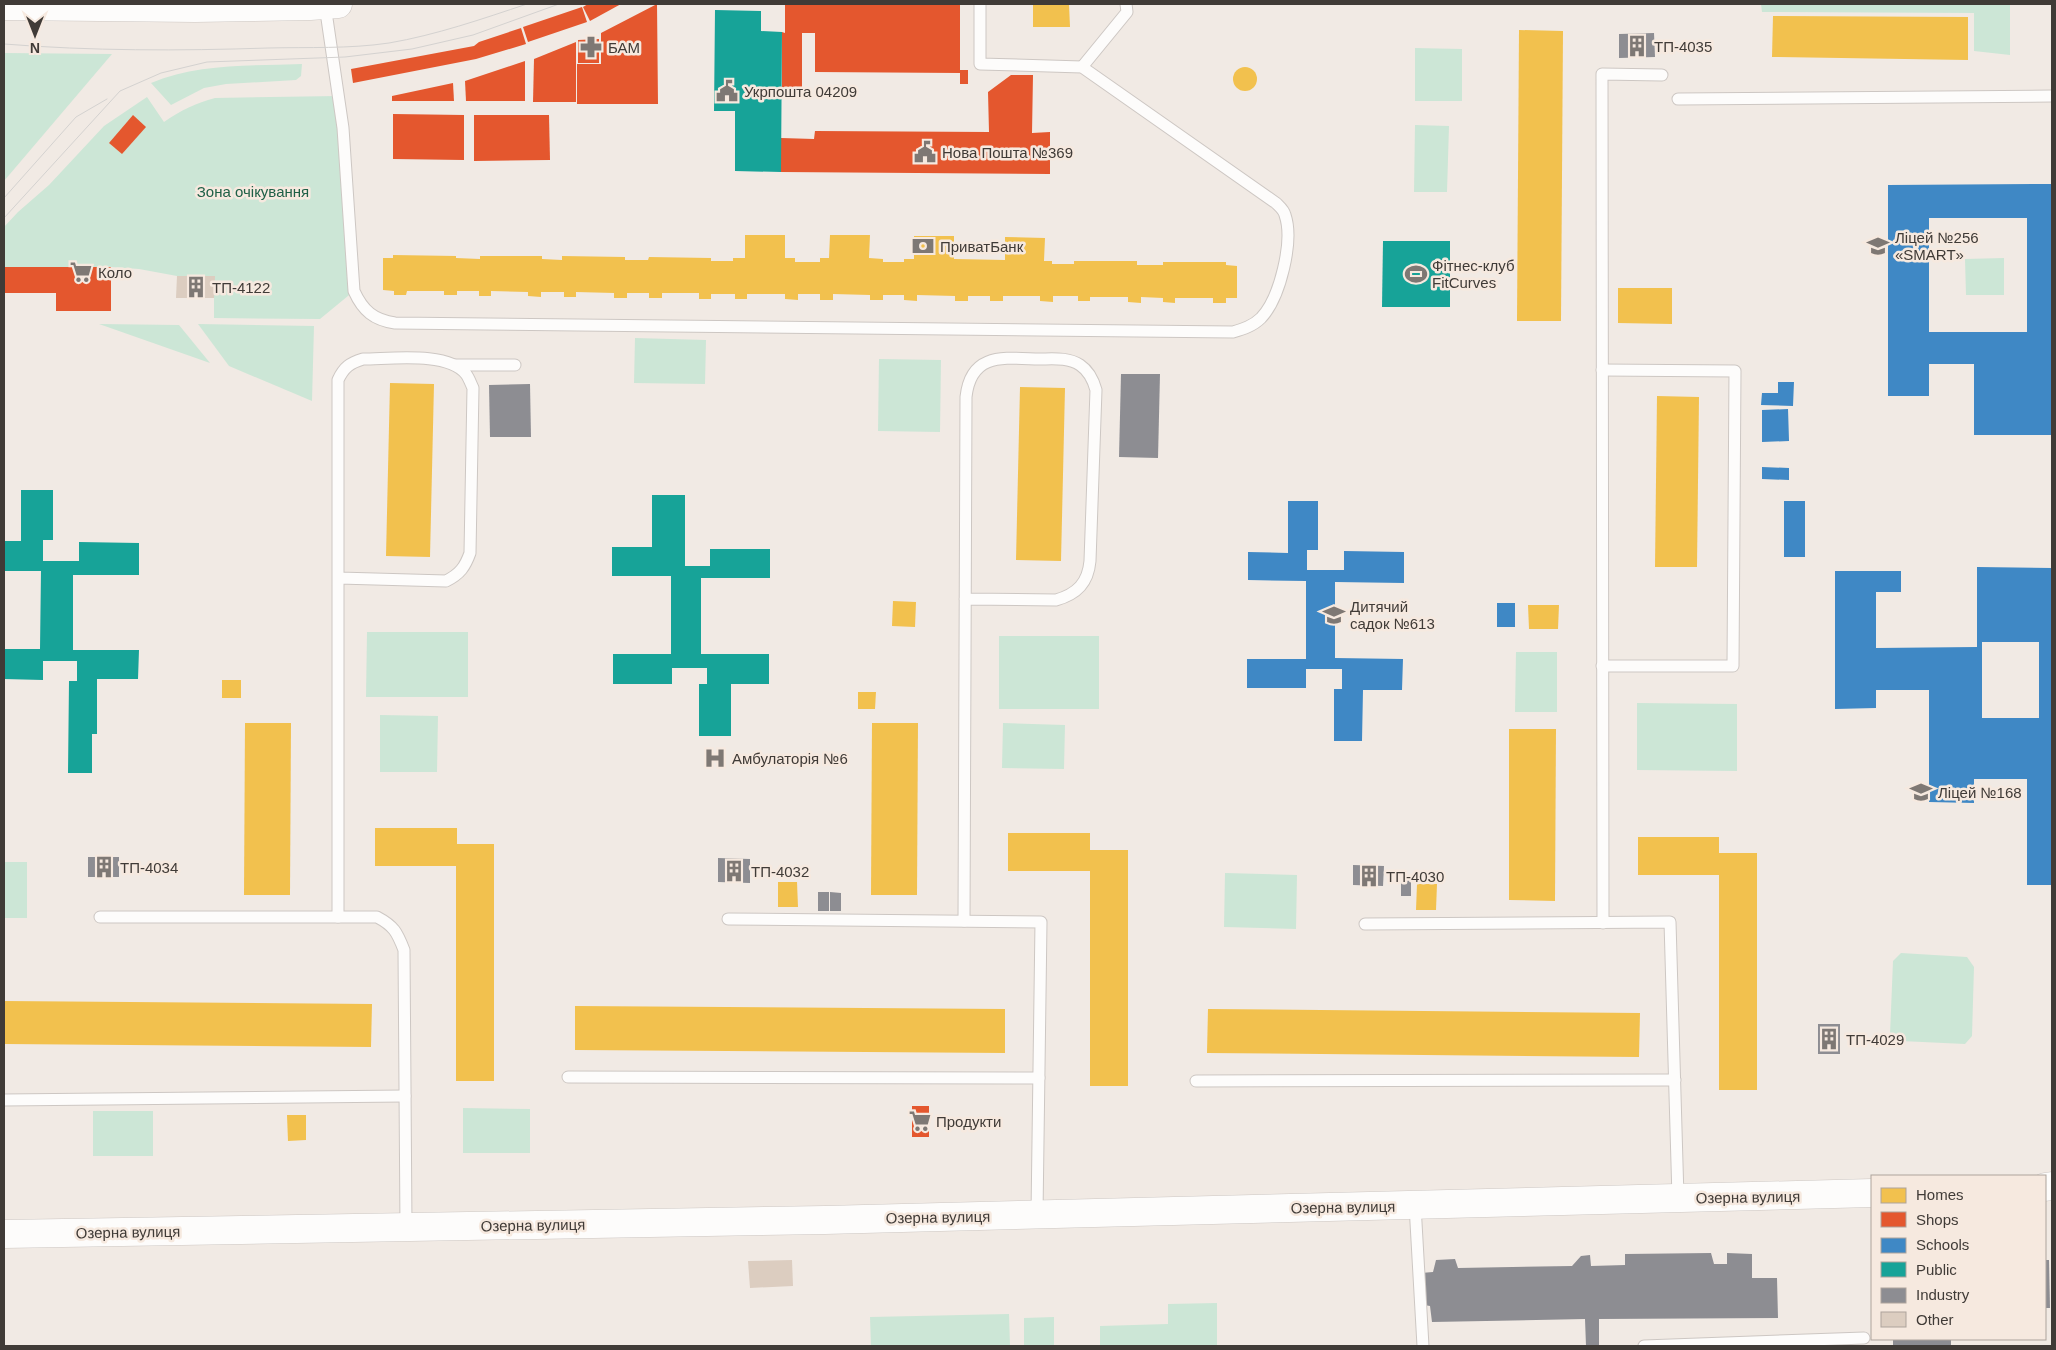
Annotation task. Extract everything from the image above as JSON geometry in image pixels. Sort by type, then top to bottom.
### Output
[{"type":"street","points":[[4,6],[331,4]]},
{"type":"street","name":"Озерна вулиця","points":[[4,1234],[1037,1214],[1871,1193]]},
{"type":"lane","points":[[331,4],[343,128],[354,291],[360,304],[369,314],[381,321],[395,323],[1233,332],[1248,327],[1260,319],[1270,307],[1288,253],[1289,235],[1285,213],[1276,203],[1082,67],[980,64],[980,4]]},
{"type":"lane","points":[[1082,67],[1126,12],[1126,4]]},
{"type":"lane","points":[[1603,923],[1602,74],[1662,75]]},
{"type":"lane","points":[[1678,99],[2052,96]]},
{"type":"lane","points":[[964,921],[965,599],[966,397],[967,385],[972,374],[981,365],[991,360],[1003,358],[1068,360],[1078,364],[1087,370],[1093,379],[1096,390],[1089,572],[1077,591],[1067,597],[1056,600],[965,599]]},
{"type":"lane","points":[[338,917],[338,380],[343,370],[351,362],[363,359],[439,359],[455,365],[466,374],[473,388],[470,553],[466,566],[457,576],[446,581],[339,578]]},
{"type":"lane","points":[[455,365],[515,365]]},
{"type":"lane","points":[[1602,370],[1735,371],[1732,666],[1602,666]]},
{"type":"lane","points":[[100,916],[377,917],[391,924],[404,950],[406,1227]]},
{"type":"lane","points":[[728,919],[1041,922],[1037,1214]]},
{"type":"lane","points":[[1365,924],[1670,922],[1678,1198]]},
{"type":"lane","points":[[568,1077],[1039,1078]]},
{"type":"lane","points":[[1196,1081],[1675,1080]]},
{"type":"lane","points":[[4,1100],[405,1096]]},
{"type":"lane","points":[[1414,1205],[1423,1346]]},
{"type":"lane","points":[[1644,1346],[1864,1338]]},
{"type":"green space","points":[[1761,4],[2010,4],[2010,55],[1974,51],[1974,13],[1762,12]]},
{"type":"green space","points":[[1415,48],[1462,49],[1462,101],[1415,101]]},
{"type":"green space","points":[[4,53],[112,54],[4,181]]},
{"type":"green space","points":[[302,64],[301,76],[296,80],[226,84],[204,88],[171,105],[151,83],[187,72],[206,69]]},
{"type":"green space","name":"Зона очікування","points":[[338,96],[354,291],[320,319],[214,318],[214,276],[177,276],[139,269],[111,267],[4,267],[4,227],[49,185],[104,126],[147,97],[164,122],[189,107],[215,98]]},
{"type":"green space","points":[[1415,125],[1449,126],[1447,192],[1414,192]]},
{"type":"green space","points":[[2004,258],[2004,295],[1966,295],[1965,259]]},
{"type":"green space","points":[[99,324],[179,325],[210,363]]},
{"type":"green space","points":[[198,324],[314,326],[312,401],[229,366]]},
{"type":"green space","points":[[635,338],[706,340],[705,384],[634,383]]},
{"type":"green space","points":[[879,359],[941,360],[940,432],[878,431]]},
{"type":"green space","points":[[367,632],[468,632],[468,697],[366,697]]},
{"type":"green space","points":[[999,636],[1099,636],[1099,709],[999,709]]},
{"type":"green space","points":[[1516,652],[1557,652],[1557,712],[1515,712]]},
{"type":"green space","points":[[1637,703],[1737,704],[1737,771],[1637,770]]},
{"type":"green space","points":[[380,715],[438,716],[437,772],[380,772]]},
{"type":"green space","points":[[1003,723],[1065,725],[1064,769],[1002,768]]},
{"type":"green space","points":[[4,862],[27,862],[27,918],[4,918]]},
{"type":"green space","points":[[1225,873],[1297,875],[1296,929],[1224,927]]},
{"type":"green space","points":[[1901,953],[1967,957],[1974,967],[1972,1036],[1965,1044],[1901,1041],[1890,1035],[1893,961]]},
{"type":"green space","points":[[463,1108],[530,1109],[530,1153],[463,1153]]},
{"type":"green space","points":[[93,1111],[153,1111],[153,1156],[93,1156]]},
{"type":"green space","points":[[1217,1303],[1217,1346],[1100,1346],[1100,1326],[1168,1324],[1168,1304]]},
{"type":"green space","points":[[1009,1314],[1010,1346],[871,1346],[870,1317]]},
{"type":"green space","points":[[1054,1317],[1054,1346],[1024,1346],[1024,1318]]},
{"type":"building: Homes","points":[[1033,4],[1069,4],[1070,27],[1033,27]]},
{"type":"building: Homes","points":[[1773,16],[1968,17],[1968,60],[1772,57]]},
{"type":"building: Homes","points":[[1519,30],[1563,31],[1561,321],[1517,321]]},
{"type":"building: Homes","points":[[1245,67],[1254,70],[1257,79],[1254,88],[1245,91],[1236,88],[1233,79],[1236,70]]},
{"type":"building: Homes","points":[[745,235],[785,235],[785,258],[795,258],[795,262],[820,262],[820,258],[829,258],[830,235],[870,235],[869,258],[883,259],[883,262],[904,262],[904,259],[914,259],[914,236],[954,236],[954,259],[1005,260],[1005,237],[1045,238],[1044,261],[1052,261],[1052,264],[1074,264],[1074,261],[1137,261],[1137,265],[1163,265],[1163,262],[1226,262],[1226,265],[1237,266],[1237,298],[1226,298],[1226,303],[1213,303],[1213,298],[1175,298],[1175,303],[1163,302],[1163,298],[1141,297],[1141,303],[1128,302],[1128,297],[1090,297],[1090,301],[1078,301],[1078,296],[1053,296],[1053,302],[1040,301],[1040,296],[1003,296],[1003,301],[990,301],[990,296],[968,296],[968,301],[955,301],[955,296],[917,295],[917,301],[904,300],[904,295],[883,295],[883,300],[870,300],[870,295],[833,294],[833,300],[820,300],[820,294],[798,294],[798,300],[785,299],[785,294],[747,294],[747,299],[735,299],[735,294],[711,294],[711,299],[699,299],[699,293],[662,293],[662,298],[649,298],[649,293],[627,293],[627,298],[614,298],[614,293],[576,292],[576,297],[564,297],[564,292],[541,292],[541,297],[528,296],[528,292],[491,291],[491,296],[479,296],[479,291],[457,291],[457,295],[444,295],[444,291],[407,291],[406,295],[394,295],[394,291],[383,290],[383,258],[393,258],[393,255],[456,256],[456,258],[480,259],[480,256],[542,256],[542,259],[562,260],[562,256],[625,257],[625,260],[648,260],[649,257],[711,258],[711,261],[733,261],[733,258],[745,258]]},
{"type":"building: Homes","points":[[1618,288],[1672,288],[1672,324],[1618,323]]},
{"type":"building: Homes","points":[[390,383],[434,384],[430,557],[386,556]]},
{"type":"building: Homes","points":[[1020,387],[1065,388],[1061,561],[1016,560]]},
{"type":"building: Homes","points":[[1657,396],[1699,397],[1697,567],[1655,567]]},
{"type":"building: Homes","points":[[893,601],[916,602],[915,627],[892,626]]},
{"type":"building: Homes","points":[[1528,605],[1559,605],[1558,629],[1529,629]]},
{"type":"building: Homes","points":[[222,680],[241,680],[241,698],[222,698]]},
{"type":"building: Homes","points":[[858,692],[876,692],[875,709],[858,709]]},
{"type":"building: Homes","points":[[245,723],[291,723],[290,895],[244,895]]},
{"type":"building: Homes","points":[[872,723],[918,723],[917,895],[871,895]]},
{"type":"building: Homes","points":[[1509,729],[1556,729],[1555,901],[1509,900]]},
{"type":"building: Homes","points":[[375,828],[457,828],[457,844],[494,844],[494,1081],[456,1081],[456,866],[375,866]]},
{"type":"building: Homes","points":[[1008,833],[1090,833],[1090,850],[1128,850],[1128,1086],[1090,1086],[1090,871],[1008,871]]},
{"type":"building: Homes","points":[[1638,837],[1719,837],[1719,853],[1757,853],[1757,1090],[1719,1090],[1719,875],[1638,875]]},
{"type":"building: Homes","points":[[778,882],[797,882],[798,907],[778,907]]},
{"type":"building: Homes","points":[[1417,884],[1437,884],[1436,910],[1416,910]]},
{"type":"building: Homes","points":[[4,1001],[372,1004],[371,1047],[4,1044]]},
{"type":"building: Homes","points":[[575,1006],[1005,1009],[1005,1053],[575,1050]]},
{"type":"building: Homes","points":[[1208,1009],[1640,1013],[1639,1057],[1207,1053]]},
{"type":"building: Homes","points":[[287,1115],[306,1115],[306,1140],[288,1141]]},
{"type":"building: Shops","points":[[588,4],[621,4],[590,21],[583,7]]},
{"type":"building: Shops","points":[[657,4],[658,104],[577,104],[577,64],[601,64],[601,33]]},
{"type":"building: Shops","points":[[785,4],[960,4],[960,70],[968,70],[968,84],[960,84],[960,73],[815,72],[815,33],[802,33],[802,91],[782,91],[782,32],[785,33]]},
{"type":"building: Shops","points":[[582,7],[587,22],[528,42],[523,27]]},
{"type":"building: Shops","points":[[521,28],[526,44],[476,59],[353,83],[351,69],[474,46],[479,42]]},
{"type":"building: Shops","points":[[599,39],[599,63],[578,63],[578,40]]},
{"type":"building: Shops","points":[[576,42],[576,102],[533,102],[534,59]]},
{"type":"building: Shops","points":[[525,61],[525,101],[466,101],[465,81]]},
{"type":"building: Shops","points":[[1011,75],[1033,75],[1032,133],[1050,132],[1050,174],[781,172],[781,138],[814,139],[815,131],[989,132],[988,92]]},
{"type":"building: Shops","points":[[453,83],[454,101],[392,101],[392,96]]},
{"type":"building: Shops","points":[[393,114],[464,115],[464,160],[393,159]]},
{"type":"building: Shops","points":[[133,115],[146,127],[122,154],[109,143]]},
{"type":"building: Shops","points":[[474,115],[549,115],[550,160],[474,161]]},
{"type":"building: Shops","points":[[4,267],[111,267],[111,311],[56,311],[56,293],[4,293]]},
{"type":"building: Shops","name":"Продукти","points":[[912,1106],[929,1106],[929,1137],[912,1137]]},
{"type":"building: Schools","points":[[2052,184],[2052,435],[1974,435],[1974,364],[1929,364],[1929,396],[1888,396],[1888,185]],"holes":[[[1929,218],[2027,218],[2027,332],[1929,332]]]},
{"type":"building: Schools","points":[[1778,382],[1794,382],[1793,406],[1761,405],[1762,393],[1778,393]]},
{"type":"building: Schools","points":[[1788,409],[1789,441],[1762,442],[1762,410]]},
{"type":"building: Schools","points":[[1762,467],[1789,468],[1789,480],[1762,479]]},
{"type":"building: Schools","points":[[1288,501],[1318,501],[1318,550],[1307,550],[1307,570],[1344,570],[1344,551],[1404,552],[1404,583],[1335,582],[1335,658],[1403,659],[1402,690],[1363,690],[1362,741],[1334,741],[1334,689],[1342,689],[1342,669],[1306,669],[1306,688],[1247,688],[1247,659],[1306,659],[1306,581],[1248,580],[1248,552],[1288,553]]},
{"type":"building: Schools","points":[[1784,501],[1805,501],[1805,557],[1784,557]]},
{"type":"building: Schools","points":[[1977,567],[2052,568],[2052,885],[2027,885],[2027,779],[1974,779],[1974,803],[1929,802],[1929,690],[1876,690],[1876,708],[1835,709],[1835,571],[1901,571],[1901,592],[1876,592],[1876,648],[1977,647]],"holes":[[[1982,642],[2039,642],[2039,718],[1982,718]]]},
{"type":"building: Schools","points":[[1497,603],[1515,603],[1515,627],[1497,627]]},
{"type":"building: Public","points":[[715,10],[761,11],[761,31],[782,32],[781,172],[735,171],[735,111],[714,111]]},
{"type":"building: Public","name":"Фітнес-клуб FitCurves","points":[[1383,241],[1450,241],[1450,307],[1382,307]]},
{"type":"building: Public","points":[[21,490],[53,490],[53,540],[43,540],[43,561],[79,561],[79,542],[139,543],[139,575],[73,575],[73,650],[139,650],[138,679],[97,679],[97,734],[92,734],[92,773],[68,773],[69,681],[77,681],[77,661],[43,661],[43,680],[4,679],[4,649],[40,649],[41,571],[4,571],[4,541],[21,541]]},
{"type":"building: Public","points":[[652,495],[685,495],[685,566],[710,566],[710,549],[770,549],[770,578],[701,578],[701,654],[769,654],[769,684],[731,684],[731,736],[699,736],[699,684],[707,684],[707,668],[672,668],[672,684],[613,684],[613,654],[671,654],[671,576],[612,576],[612,547],[652,547]]},
{"type":"building: Industry","name":"ТП-4035","points":[[1654,33],[1655,57],[1619,58],[1619,34]]},
{"type":"building: Industry","points":[[1121,374],[1160,374],[1158,458],[1119,457]]},
{"type":"building: Industry","points":[[530,384],[531,437],[490,437],[489,385]]},
{"type":"building: Industry","name":"ТП-4034","points":[[88,857],[119,857],[119,877],[88,877]]},
{"type":"building: Industry","name":"ТП-4032","points":[[718,858],[750,859],[750,883],[718,882]]},
{"type":"building: Industry","name":"ТП-4030","points":[[1353,865],[1384,866],[1383,886],[1353,885]]},
{"type":"building: Industry","points":[[1401,877],[1411,877],[1411,896],[1401,896]]},
{"type":"building: Industry","points":[[818,892],[829,892],[829,911],[818,911]]},
{"type":"building: Industry","points":[[830,892],[841,893],[841,911],[830,911]]},
{"type":"building: Industry","name":"ТП-4029","points":[[1818,1024],[1840,1024],[1840,1054],[1818,1054]]},
{"type":"building: Industry","points":[[1711,1253],[1714,1264],[1727,1264],[1727,1253],[1752,1254],[1752,1278],[1777,1278],[1778,1318],[1599,1319],[1599,1346],[1586,1346],[1585,1319],[1432,1322],[1430,1306],[1424,1305],[1421,1273],[1433,1272],[1436,1260],[1455,1259],[1458,1268],[1572,1266],[1581,1256],[1590,1255],[1591,1266],[1625,1265],[1625,1254]]},
{"type":"building: Industry","points":[[2046,1260],[2049,1260],[2050,1308],[2046,1308]]},
{"type":"building: Industry","points":[[1893,1340],[1951,1340],[1951,1346],[1893,1346]]},
{"type":"building: Other","name":"ТП-4122","points":[[177,276],[215,276],[214,298],[176,298]]},
{"type":"building: Other","points":[[792,1260],[793,1286],[750,1288],[748,1261]]},
{"type":"tram line","points":[[4,44],[136,50],[359,46],[389,43],[424,36],[527,4]]},
{"type":"tram line","points":[[4,218],[120,91],[161,73],[207,62],[345,57],[412,49],[473,35],[559,4]]},
{"type":"tram line","points":[[4,198],[76,117],[107,99]]},
{"type":"place","name":"ТП-4035","points":[[1637,46]]},
{"type":"place","name":"БАМ","points":[[591,47]]},
{"type":"place","name":"Укрпошта 04209","points":[[727,91]]},
{"type":"place","name":"Нова Пошта №369","points":[[925,152]]},
{"type":"place","name":"ПриватБанк","points":[[923,246]]},
{"type":"place","name":"Ліцей №256 «SMART»","points":[[1878,246]]},
{"type":"place","name":"Коло","points":[[81,272]]},
{"type":"place","name":"Фітнес-клуб FitCurves","points":[[1416,274]]},
{"type":"place","name":"ТП-4122","points":[[196,287]]},
{"type":"place","name":"Дитячий садок №613","points":[[1334,615]]},
{"type":"place","name":"Амбулаторія №6","points":[[715,758]]},
{"type":"place","name":"Ліцей №168","points":[[1921,792]]},
{"type":"place","name":"ТП-4034","points":[[104,867]]},
{"type":"place","name":"ТП-4032","points":[[734,871]]},
{"type":"place","name":"ТП-4030","points":[[1369,876]]},
{"type":"place","name":"ТП-4029","points":[[1829,1039]]},
{"type":"place","name":"Продукти","points":[[920,1121]]}]
